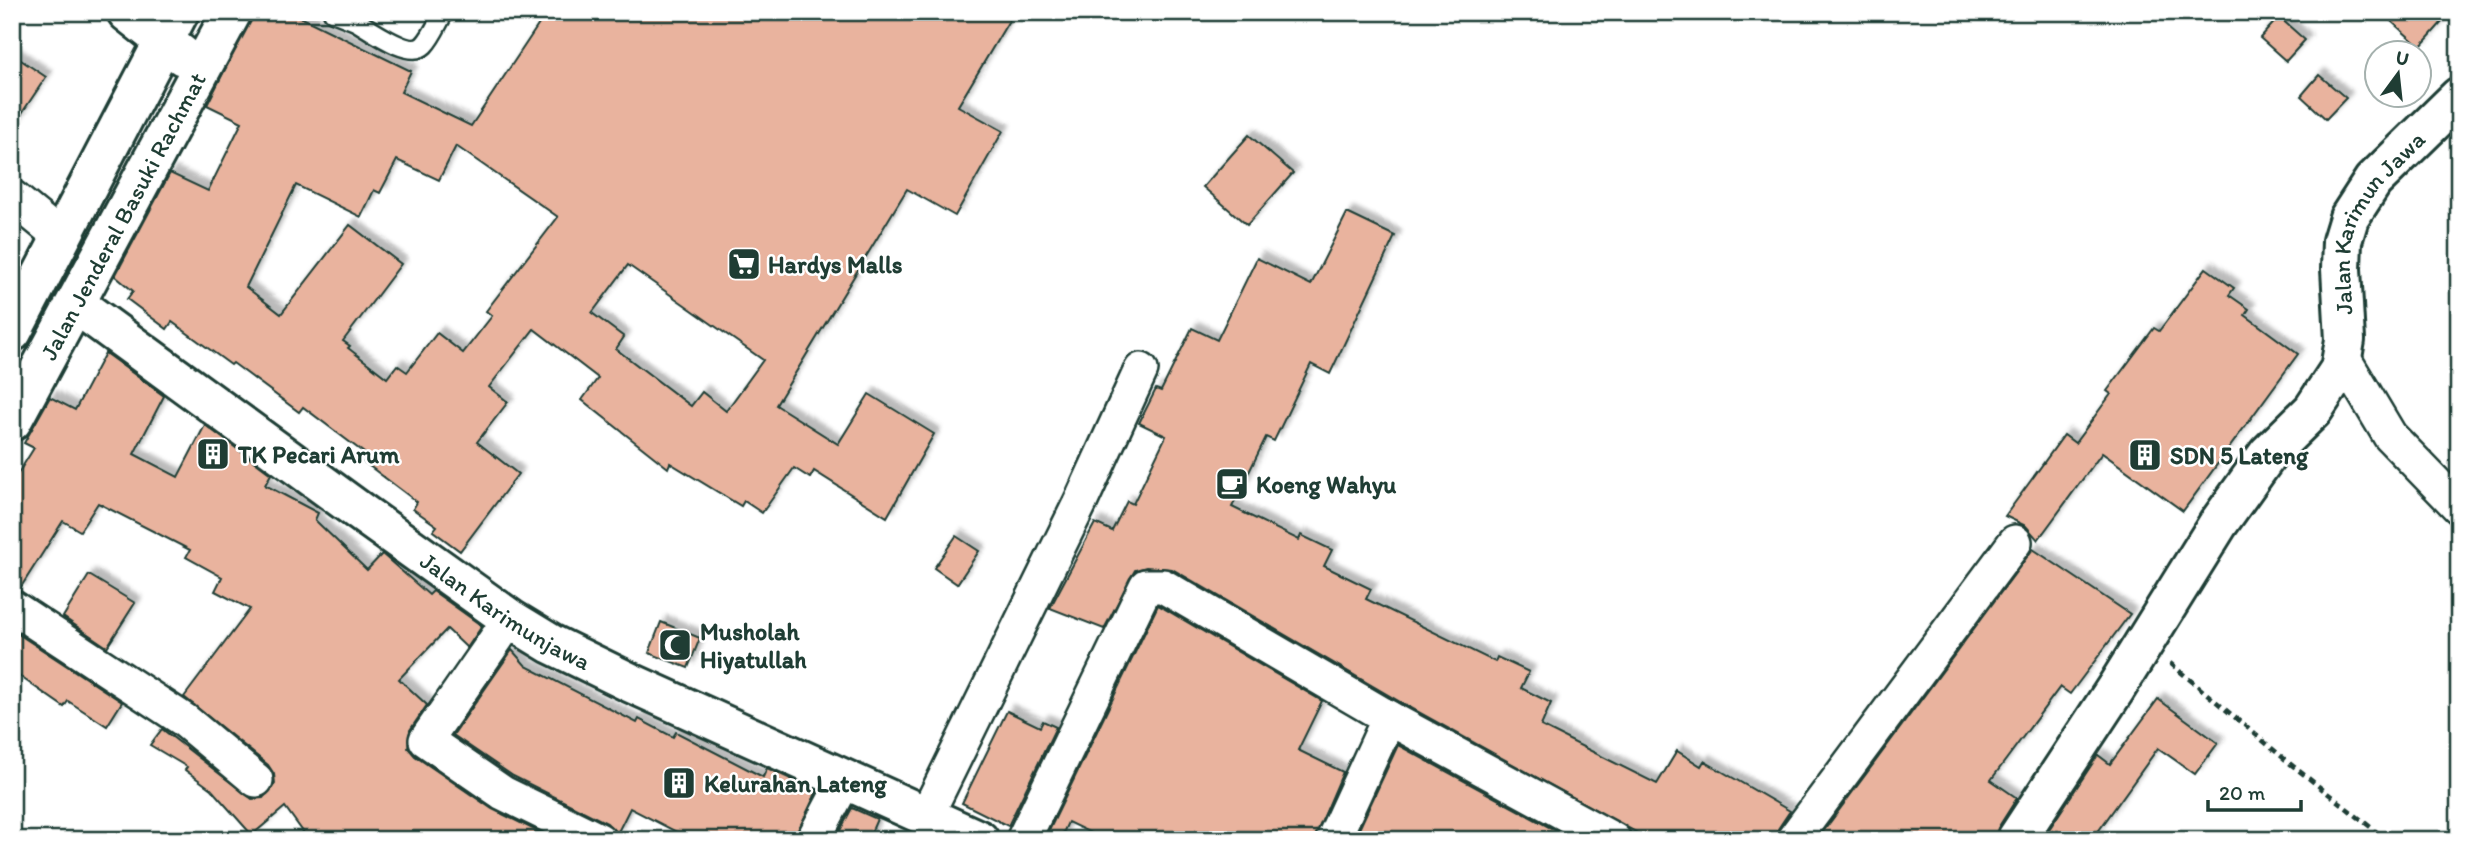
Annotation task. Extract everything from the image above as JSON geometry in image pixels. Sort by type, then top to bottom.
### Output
[{"type":"street","points":[[127,12],[172,27],[201,70]]},
{"type":"street","name":"Jalan Jenderal Basuki Rachmat","points":[[12,421],[77,305],[232,12]]},
{"type":"street","name":"Jalan Jenderal Basuki Rachmat","points":[[12,332],[172,27]]},
{"type":"street","name":"Jalan Karimun Jawa","points":[[2342,364],[2342,241],[2349,218],[2373,181],[2459,97]]},
{"type":"street","points":[[12,197],[62,238]]},
{"type":"street","name":"Jalan Karimunjawa","points":[[77,305],[510,618],[551,644],[979,840]]},
{"type":"street","points":[[2016,840],[2145,642],[2211,534],[2268,454],[2313,410],[2342,364],[2390,436],[2459,507]]},
{"type":"street","points":[[926,816],[1082,501],[1141,370]]},
{"type":"street","points":[[1793,840],[2015,542]]},
{"type":"street","points":[[1023,840],[1146,586],[1163,586],[1389,718],[1614,840]]},
{"type":"street","points":[[12,607],[184,720],[256,779]]},
{"type":"street","points":[[510,618],[426,740],[503,793],[599,840]]},
{"type":"street","points":[[1333,840],[1389,718]]},
{"type":"street","points":[[813,840],[845,780]]},
{"type":"lane","points":[[333,12],[358,16],[408,50],[418,50],[425,44],[444,12]]},
{"type":"path","points":[[2145,642],[2293,766],[2387,840]]},
{"type":"building","points":[[254,12],[290,12],[411,71],[401,92],[471,126],[547,12],[1014,12],[958,106],[1003,131],[955,216],[907,189],[776,405],[838,444],[869,394],[934,434],[887,517],[814,471],[810,478],[794,468],[762,513],[744,501],[741,506],[670,463],[668,468],[582,400],[598,378],[534,329],[489,387],[508,402],[477,442],[518,474],[460,551],[433,531],[437,526],[413,509],[417,502],[364,462],[368,456],[303,407],[299,412],[172,322],[167,329],[127,299],[133,291],[115,276],[170,173],[208,191],[242,122],[207,105]],"holes":[[[456,146],[558,217],[486,311],[492,316],[463,353],[437,333],[407,372],[397,365],[387,378],[348,348],[350,346],[343,341],[401,264],[350,225],[281,314],[246,287],[296,185],[361,217],[374,190],[380,193],[397,160],[439,180]],[[628,265],[763,360],[726,411],[702,392],[691,406],[616,349],[624,337],[592,313]]]},
{"type":"building","points":[[2381,12],[2451,12],[2428,38],[2410,38]]},
{"type":"building","points":[[2279,17],[2305,40],[2286,61],[2260,38]]},
{"type":"building","points":[[12,54],[46,77],[12,128]]},
{"type":"building","points":[[2319,75],[2346,98],[2326,119],[2301,96]]},
{"type":"building","points":[[1249,135],[1293,173],[1247,225],[1203,187]]},
{"type":"building","points":[[1347,213],[1395,236],[1330,374],[1311,364],[1274,441],[1266,437],[1232,507],[1299,540],[1301,535],[1332,550],[1324,566],[1371,589],[1366,599],[1495,662],[1497,657],[1529,672],[1521,688],[1551,703],[1541,726],[1657,784],[1677,751],[1701,766],[1704,761],[1790,811],[1774,840],[1650,840],[1402,703],[1172,569],[1146,567],[1135,570],[1104,629],[1050,608],[1095,523],[1112,531],[1127,501],[1133,504],[1166,436],[1139,423],[1156,389],[1161,391],[1192,328],[1217,340],[1257,258],[1311,285]]},
{"type":"building","points":[[2206,268],[2234,288],[2229,295],[2249,309],[2245,315],[2298,354],[2183,511],[2102,453],[2038,540],[2026,526],[2005,516],[2064,435],[2075,443],[2111,394],[2107,391],[2154,328],[2159,331]]},
{"type":"building","points":[[105,353],[164,396],[134,454],[178,477],[205,425],[271,474],[265,485],[318,513],[315,520],[367,570],[382,554],[429,595],[433,591],[482,626],[467,648],[447,629],[399,679],[427,705],[410,730],[408,748],[415,756],[492,809],[555,840],[309,840],[285,807],[252,835],[211,789],[185,770],[187,767],[150,745],[162,729],[252,799],[263,798],[275,784],[274,774],[268,765],[184,697],[250,609],[215,591],[222,577],[186,557],[190,550],[98,503],[80,531],[63,521],[19,590],[12,588],[12,483],[34,448],[24,443],[50,397],[75,410]]},
{"type":"building","points":[[956,536],[979,551],[957,584],[934,568]]},
{"type":"building","points":[[2033,549],[2130,614],[2070,694],[2060,687],[1991,780],[2017,798],[1998,828],[1994,840],[1817,840]]},
{"type":"building","points":[[89,575],[135,603],[107,647],[63,617]]},
{"type":"building","points":[[1158,605],[1322,701],[1298,750],[1343,772],[1314,840],[1105,840],[1068,822],[1060,840],[1045,839]]},
{"type":"building","name":"Musholah Hiyatullah","points":[[661,622],[700,638],[688,668],[649,653]]},
{"type":"building","points":[[12,630],[122,702],[107,726],[68,701],[64,707],[12,671]]},
{"type":"building","points":[[512,650],[526,666],[637,723],[639,719],[673,737],[676,732],[763,777],[767,768],[817,791],[794,840],[692,840],[630,808],[617,834],[607,823],[513,776],[453,735]]},
{"type":"building","points":[[2158,699],[2218,743],[2195,774],[2158,748],[2092,840],[2042,840],[2098,755],[2110,764]]},
{"type":"building","points":[[1007,711],[1040,727],[1043,721],[1056,727],[1008,826],[962,803]]},
{"type":"building","points":[[1398,745],[1573,840],[1354,840]]},
{"type":"building","points":[[852,808],[877,819],[868,840],[835,840]]},
{"type":"place","name":"Hardys Malls","points":[[744,264]]},
{"type":"place","name":"TK Pecari Arum","points":[[213,454]]},
{"type":"place","name":"SDN 5 Lateng","points":[[2145,455]]},
{"type":"place","name":"Koeng Wahyu","points":[[1232,484]]},
{"type":"place","name":"Musholah Hiyatullah","points":[[675,645]]},
{"type":"place","name":"Kelurahan Lateng","points":[[679,783]]}]
